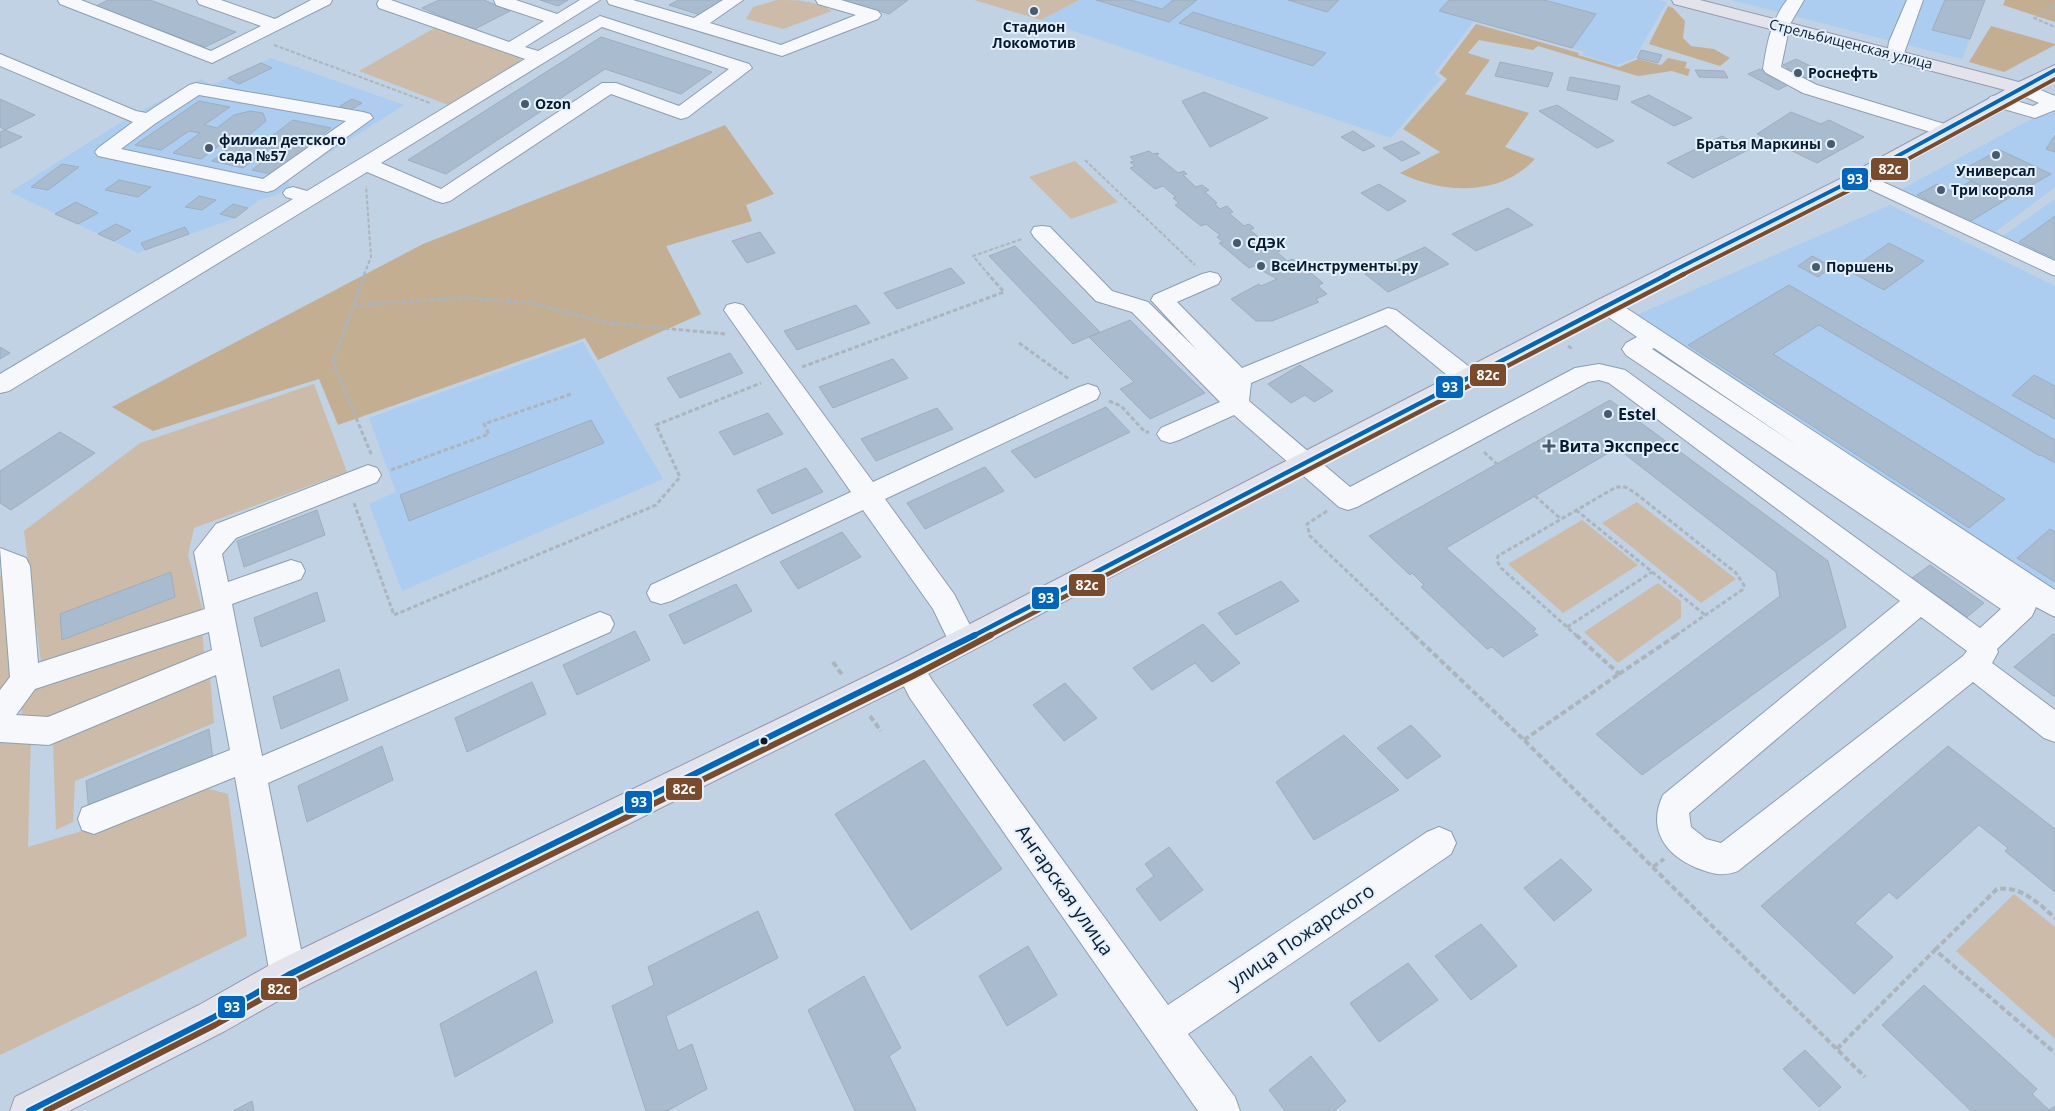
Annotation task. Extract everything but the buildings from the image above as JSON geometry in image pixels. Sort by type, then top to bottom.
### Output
[{"type":"main road","name":"Стрельбищенская улица","points":[[1680,0],[2021,88]]},
{"type":"main road","points":[[29,1111],[288,976],[963,641],[1606,305],[1859,177],[2055,70]]},
{"type":"main road","points":[[51,1111],[79,1086]]},
{"type":"street","points":[[66,0],[212,58],[324,0]]},
{"type":"street","points":[[204,0],[230,3],[276,25]]},
{"type":"street","points":[[504,0],[502,2],[558,20]]},
{"type":"street","points":[[511,48],[592,0]]},
{"type":"street","points":[[615,0],[782,51],[872,15],[824,0]]},
{"type":"street","points":[[696,25],[734,0]]},
{"type":"street","points":[[1796,0],[1779,25],[1772,69],[1810,89],[1944,130]]},
{"type":"street","points":[[1896,55],[1898,42],[1915,0]]},
{"type":"street","points":[[391,3],[539,58]]},
{"type":"street","points":[[0,384],[600,21],[744,68],[681,113],[610,88],[443,197],[365,164]]},
{"type":"street","points":[[0,59],[131,116],[149,119]]},
{"type":"street","points":[[1997,101],[2036,112],[2054,103],[2021,88]]},
{"type":"street","points":[[267,186],[362,118],[196,89],[149,119],[105,152],[267,186],[310,198]]},
{"type":"street","points":[[1859,177],[2055,269]]},
{"type":"street","points":[[1042,232],[1104,296],[1140,307],[1238,392]]},
{"type":"street","points":[[1210,279],[1162,300],[1238,392],[1304,463],[1348,500],[1583,374],[1599,372],[1617,376],[1921,600],[2055,728]]},
{"type":"street","points":[[1606,305],[1644,344],[2039,602],[1726,860],[1704,858],[1692,851],[1678,837],[1671,818],[1674,806],[1921,600]]},
{"type":"street","points":[[735,310],[944,602],[963,641]]},
{"type":"street","points":[[1170,434],[1238,392],[1388,315],[1467,378]]},
{"type":"street","points":[[1599,372],[1644,344]]},
{"type":"street","points":[[661,593],[1088,393]]},
{"type":"street","points":[[288,976],[208,552],[226,531],[378,473]]},
{"type":"street","points":[[0,559],[16,566],[25,680]]},
{"type":"street","points":[[0,713],[25,680],[218,607],[291,571]]},
{"type":"street","points":[[94,819],[248,767],[600,624]]},
{"type":"street","points":[[0,728],[49,731],[228,657]]},
{"type":"street","name":"Ангарская улица","points":[[910,668],[921,689],[1221,1111]]},
{"type":"street","name":"улица Пожарского","points":[[1164,1029],[1439,843]]},
{"type":"path","points":[[2055,5],[2034,18],[2055,27]]},
{"type":"path","points":[[252,37],[452,111]]},
{"type":"path","points":[[1085,160],[1210,279]]},
{"type":"path","points":[[365,164],[371,257],[333,362],[376,463],[378,473]]},
{"type":"path","points":[[571,394],[484,424],[489,434],[378,473],[353,505],[394,615],[656,505],[680,476],[656,425],[781,374],[1004,292],[973,256],[1042,232]]},
{"type":"path","points":[[353,306],[466,298],[522,302],[607,323],[754,336]]},
{"type":"path","points":[[1524,740],[1620,675],[1742,590],[1744,585],[1742,579],[1736,573],[1634,492],[1625,487],[1616,487],[1576,510],[1498,556],[1497,561],[1501,568],[1620,675]]},
{"type":"path","points":[[1536,496],[1561,519]]},
{"type":"path","points":[[1348,500],[1309,521],[1306,530],[1310,536],[1524,740],[1865,1077]]},
{"type":"path","points":[[1576,510],[1705,615]]},
{"type":"path","points":[[1567,627],[1652,572]]},
{"type":"path","points":[[1837,1050],[1997,889],[2006,886],[2021,891],[2055,918]]},
{"type":"path","points":[[1935,950],[2055,1053]]},
{"type":"shaded area","points":[[777,0],[812,3],[832,11],[783,29],[746,19],[753,7]]},
{"type":"shaded area","name":"Стадион Локомотив","points":[[974,0],[1079,0],[1041,20]]},
{"type":"shaded area","points":[[1079,0],[1658,0],[1667,2],[1634,59],[1616,65],[1583,55],[1585,52],[1474,21],[1434,74],[1441,79],[1391,138],[1041,20]]},
{"type":"shaded area","points":[[1731,0],[1985,0],[1962,59]]},
{"type":"shaded area","points":[[2005,0],[2055,0],[2055,22],[2003,5]]},
{"type":"shaded area","points":[[1668,6],[1673,8],[1685,21],[1683,38],[1691,46],[1714,49],[1730,58],[1720,66],[1649,44]]},
{"type":"shaded area","points":[[1476,24],[1579,53],[1578,55],[1619,67],[1638,59],[1661,65],[1668,58],[1687,62],[1685,68],[1690,69],[1688,76],[1672,71],[1638,76],[1538,46],[1533,50],[1479,40],[1468,53],[1490,60],[1465,94],[1529,113],[1505,147],[1535,159],[1521,171],[1505,180],[1488,186],[1470,188],[1434,185],[1400,173],[1440,152],[1403,129],[1447,79],[1439,73]]},
{"type":"shaded area","points":[[438,26],[517,55],[521,60],[514,67],[451,106],[359,71]]},
{"type":"shaded area","points":[[1991,26],[2055,45],[2004,72],[1969,62]]},
{"type":"shaded area","name":"филиал детского сада №57","points":[[271,58],[404,105],[288,179],[290,186],[276,195],[259,200],[235,218],[138,253],[10,192],[131,116],[201,79],[212,85]]},
{"type":"shaded area","points":[[2055,106],[2055,187],[1987,238],[1889,196]]},
{"type":"shaded area","points":[[725,125],[774,194],[746,205],[752,221],[666,246],[701,314],[598,360],[585,338],[338,425],[319,379],[153,431],[112,407],[423,244]]},
{"type":"shaded area","points":[[1075,161],[1118,202],[1071,219],[1029,177]]},
{"type":"shaded area","points":[[2055,199],[2055,270],[1996,241]]},
{"type":"shaded area","points":[[1890,205],[2055,286],[2055,590],[1634,316]]},
{"type":"shaded area","points":[[583,342],[663,479],[402,591],[369,504],[396,492],[369,418]]},
{"type":"shaded area","points":[[314,384],[347,472],[194,528],[188,555],[203,612],[42,670],[24,531],[140,443]]},
{"type":"shaded area","points":[[1637,502],[1736,579],[1701,603],[1602,523]]},
{"type":"shaded area","points":[[1582,520],[1638,565],[1563,613],[1508,564]]},
{"type":"shaded area","points":[[0,575],[8,585],[12,686],[0,699]]},
{"type":"shaded area","points":[[1658,583],[1681,601],[1681,618],[1618,663],[1584,632]]},
{"type":"shaded area","points":[[202,627],[204,656],[52,720],[22,722],[21,697],[50,677]]},
{"type":"shaded area","points":[[210,676],[214,723],[75,781],[73,822],[56,830],[53,742]]},
{"type":"shaded area","points":[[31,737],[28,847],[99,826],[202,787],[228,794],[247,936],[0,1055],[0,742]]},
{"type":"shaded area","points":[[2014,894],[2055,927],[2055,1039],[1956,951]]},
{"type":"transit line","name":"93","points":[[29,1111],[212,1018],[288,975],[910,669],[1606,305],[1859,177],[2055,70]]},
{"type":"transit line","name":"82с","points":[[46,1111],[215,1025],[292,982],[913,676],[1609,312],[1862,184],[2055,79]]},
{"type":"place","name":"Стадион Локомотив","points":[[1034,11]]},
{"type":"place","name":"Роснефть","points":[[1798,73]]},
{"type":"place","name":"Ozon","points":[[525,104]]},
{"type":"place","name":"Братья Маркины","points":[[1831,144]]},
{"type":"place","name":"филиал детского сада №57","points":[[209,148]]},
{"type":"place","name":"Универсал","points":[[1996,155]]},
{"type":"place","name":"Три короля","points":[[1941,190]]},
{"type":"place","name":"СДЭК","points":[[1237,243]]},
{"type":"place","name":"ВсеИнструменты.ру","points":[[1261,266]]},
{"type":"place","name":"Поршень","points":[[1816,267]]},
{"type":"place","name":"Estel","points":[[1608,414]]},
{"type":"place","name":"Вита Экспресс","points":[[1549,446]]}]
